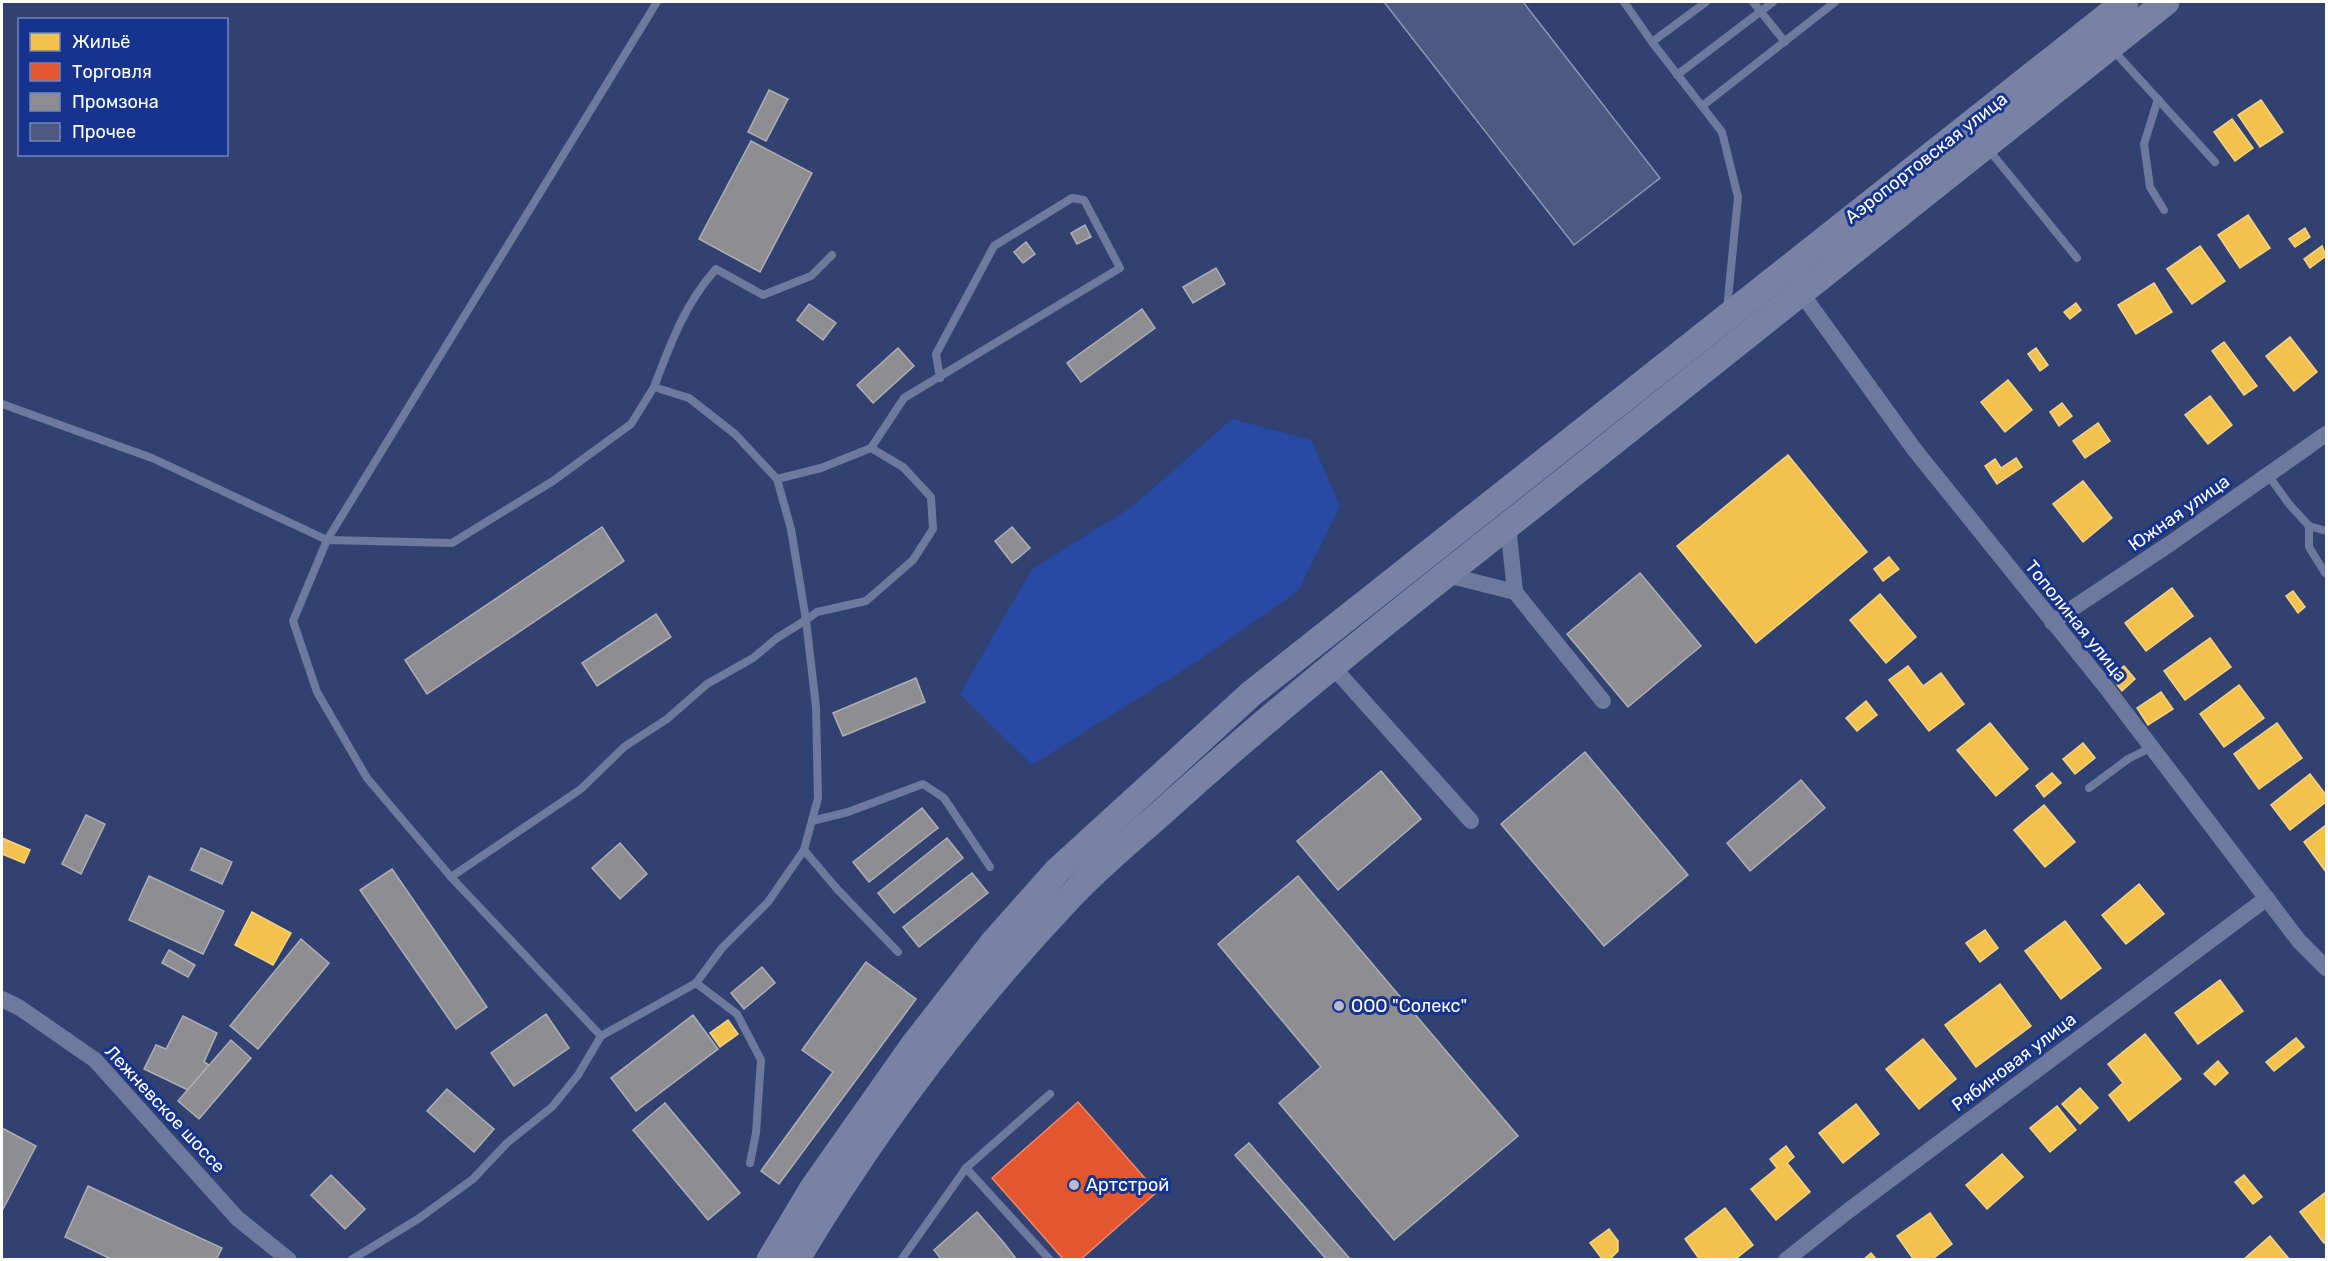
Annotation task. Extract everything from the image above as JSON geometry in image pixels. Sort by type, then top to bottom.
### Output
[{"type":"main road","name":"Аэропортовская улица","points":[[770,1260],[813,1188],[913,1046],[993,943],[1057,871],[1252,693],[1726,315],[2125,2]]},
{"type":"main road","name":"Аэропортовская улица","points":[[796,1260],[870,1145],[927,1065],[1001,972],[1063,904],[1247,736],[1508,525],[1986,148],[2166,2]]},
{"type":"street","name":"Тополиная улица","points":[[1802,294],[1914,449],[2105,686],[2299,941],[2326,968]]},
{"type":"street","name":"Южная улица","points":[[2052,622],[2171,543],[2326,434]]},
{"type":"street","points":[[1508,525],[1515,592],[1603,701]]},
{"type":"street","points":[[1447,575],[1515,592]]},
{"type":"street","points":[[1333,667],[1472,821]]},
{"type":"street","name":"Рябиновая улица","points":[[1786,1260],[1848,1211],[2267,898]]},
{"type":"street","name":"Лежневское шоссе","points":[[2,999],[20,1008],[95,1060],[237,1218],[289,1260]]},
{"type":"lane","points":[[601,1036],[451,877],[367,778],[317,692],[293,621],[327,540],[657,2]]},
{"type":"lane","points":[[1623,2],[1722,132],[1738,197],[1726,315]]},
{"type":"lane","points":[[1652,42],[1706,2]]},
{"type":"lane","points":[[1753,2],[1785,42]]},
{"type":"lane","points":[[1677,75],[1773,2]]},
{"type":"lane","points":[[1706,103],[1835,2]]},
{"type":"lane","points":[[2110,46],[2215,162]]},
{"type":"lane","points":[[2158,99],[2144,144],[2150,186],[2164,210]]},
{"type":"lane","points":[[1986,148],[2077,258]]},
{"type":"lane","points":[[777,479],[821,468],[871,448],[904,398],[940,378],[1120,268],[1084,200],[1072,198],[994,246],[936,354],[940,378]]},
{"type":"lane","points":[[2,404],[152,458],[327,540],[452,543],[554,482],[631,424],[654,387],[675,333],[698,288],[716,269],[763,295],[811,276],[832,255]]},
{"type":"lane","points":[[351,1260],[418,1219],[473,1179],[507,1143],[552,1107],[578,1075],[601,1036],[696,983],[722,948],[768,902],[804,850],[818,798],[816,707],[806,620],[791,529],[777,479],[735,434],[689,398],[654,387]]},
{"type":"lane","points":[[451,877],[581,789],[624,747],[667,719],[707,684],[753,658],[777,638],[817,612],[866,601],[914,560],[933,529],[931,496],[903,467],[871,448]]},
{"type":"lane","points":[[2268,475],[2289,504],[2309,526],[2326,531]]},
{"type":"lane","points":[[2309,526],[2309,547],[2325,573]]},
{"type":"lane","points":[[2089,788],[2128,759],[2151,747]]},
{"type":"lane","points":[[812,821],[848,812],[923,784],[944,798],[990,867]]},
{"type":"lane","points":[[804,850],[838,890],[898,952]]},
{"type":"lane","points":[[696,983],[737,1014],[762,1060],[756,1132],[750,1163]]},
{"type":"lane","points":[[902,1260],[966,1168],[1050,1094]]},
{"type":"lane","points":[[966,1168],[1050,1260]]},
{"type":"shaded area","points":[[1232,419],[1311,440],[1340,506],[1298,591],[1196,662],[1032,765],[960,694],[1032,569],[1132,507]]},
{"type":"building: Жильё","points":[[2261,100],[2283,132],[2260,147],[2238,115]]},
{"type":"building: Жильё","points":[[2232,119],[2253,148],[2235,161],[2214,132]]},
{"type":"building: Жильё","points":[[2248,215],[2270,248],[2240,268],[2218,235]]},
{"type":"building: Жильё","points":[[2305,228],[2310,237],[2295,247],[2289,239]]},
{"type":"building: Жильё","points":[[2200,246],[2225,281],[2192,304],[2167,269]]},
{"type":"building: Жильё","points":[[2322,246],[2326,256],[2310,268],[2304,259]]},
{"type":"building: Жильё","points":[[2154,283],[2172,312],[2136,334],[2118,305]]},
{"type":"building: Жильё","points":[[2076,303],[2081,310],[2070,319],[2064,312]]},
{"type":"building: Жильё","points":[[2290,337],[2317,372],[2294,391],[2266,356]]},
{"type":"building: Жильё","points":[[2224,342],[2257,386],[2244,395],[2212,351]]},
{"type":"building: Жильё","points":[[2036,348],[2048,365],[2040,371],[2028,354]]},
{"type":"building: Жильё","points":[[2008,380],[2032,410],[2005,432],[1981,402]]},
{"type":"building: Жильё","points":[[2210,396],[2232,425],[2208,444],[2185,415]]},
{"type":"building: Жильё","points":[[2062,403],[2072,416],[2059,426],[2050,412]]},
{"type":"building: Жильё","points":[[2098,423],[2110,441],[2085,458],[2073,441]]},
{"type":"building: Жильё","points":[[1788,455],[1867,552],[1756,643],[1677,546]]},
{"type":"building: Жильё","points":[[2016,458],[2022,467],[1997,484],[1985,466],[1995,459],[2001,468]]},
{"type":"building: Жильё","points":[[2083,481],[2112,518],[2083,542],[2053,504]]},
{"type":"building: Жильё","points":[[1889,557],[1899,569],[1883,581],[1874,569]]},
{"type":"building: Жильё","points":[[2172,588],[2193,616],[2146,651],[2125,623]]},
{"type":"building: Жильё","points":[[2293,591],[2305,607],[2298,613],[2286,596]]},
{"type":"building: Жильё","points":[[1880,594],[1916,637],[1886,663],[1850,620]]},
{"type":"building: Жильё","points":[[2210,638],[2231,667],[2185,700],[2164,671]]},
{"type":"building: Жильё","points":[[1908,666],[1923,686],[1941,673],[1964,704],[1929,731],[1889,680]]},
{"type":"building: Жильё","points":[[2124,666],[2135,679],[2122,691],[2111,677]]},
{"type":"building: Жильё","points":[[2239,685],[2264,718],[2224,747],[2200,714]]},
{"type":"building: Жильё","points":[[2161,692],[2173,709],[2148,725],[2137,708]]},
{"type":"building: Жильё","points":[[1866,701],[1877,715],[1857,731],[1846,718]]},
{"type":"building: Жильё","points":[[1990,723],[2028,769],[1996,796],[1957,750]]},
{"type":"building: Жильё","points":[[2277,723],[2302,758],[2259,789],[2234,754]]},
{"type":"building: Жильё","points":[[2083,743],[2095,758],[2075,774],[2063,759]]},
{"type":"building: Жильё","points":[[2052,773],[2061,783],[2044,797],[2036,786]]},
{"type":"building: Жильё","points":[[2310,774],[2326,795],[2326,802],[2290,830],[2271,805]]},
{"type":"building: Жильё","points":[[2044,805],[2075,842],[2045,867],[2014,830]]},
{"type":"building: Жильё","points":[[2326,825],[2326,872],[2304,842]]},
{"type":"building: Жильё","points":[[2,838],[30,850],[24,863],[2,854]]},
{"type":"building: Жильё","points":[[2139,884],[2164,914],[2126,944],[2102,915]]},
{"type":"building: Жильё","points":[[252,912],[291,933],[273,965],[235,945]]},
{"type":"building: Жильё","points":[[2065,921],[2101,968],[2061,999],[2025,951]]},
{"type":"building: Жильё","points":[[1985,930],[1998,948],[1980,962],[1966,943]]},
{"type":"building: Жильё","points":[[2220,980],[2243,1011],[2198,1044],[2175,1013]]},
{"type":"building: Жильё","points":[[2000,984],[2031,1026],[1976,1067],[1945,1025]]},
{"type":"building: Жильё","points":[[728,1020],[738,1034],[720,1047],[710,1033]]},
{"type":"building: Жильё","points":[[2145,1034],[2181,1079],[2129,1121],[2109,1095],[2123,1083],[2108,1064]]},
{"type":"building: Жильё","points":[[2296,1038],[2304,1047],[2274,1071],[2266,1062]]},
{"type":"building: Жильё","points":[[1923,1039],[1956,1079],[1919,1109],[1886,1069]]},
{"type":"building: Жильё","points":[[2218,1061],[2228,1073],[2215,1085],[2204,1074]]},
{"type":"building: Жильё","points":[[2080,1088],[2098,1108],[2080,1124],[2062,1104]]},
{"type":"building: Жильё","points":[[1856,1104],[1879,1134],[1843,1163],[1819,1133]]},
{"type":"building: Жильё","points":[[2057,1106],[2076,1130],[2050,1152],[2030,1128]]},
{"type":"building: Жильё","points":[[1786,1146],[1794,1157],[1787,1163],[1810,1192],[1776,1220],[1751,1189],[1777,1168],[1770,1159]]},
{"type":"building: Жильё","points":[[2002,1154],[2023,1177],[1987,1209],[1966,1185]]},
{"type":"building: Жильё","points":[[2244,1175],[2262,1197],[2253,1204],[2235,1182]]},
{"type":"building: Жильё","points":[[2326,1192],[2326,1241],[2324,1243],[2300,1212]]},
{"type":"building: Жильё","points":[[1725,1208],[1753,1245],[1734,1260],[1700,1260],[1685,1239]]},
{"type":"building: Жильё","points":[[1930,1213],[1952,1244],[1931,1260],[1914,1260],[1897,1236]]},
{"type":"building: Жильё","points":[[1609,1229],[1618,1241],[1618,1251],[1609,1260],[1603,1260],[1590,1243]]},
{"type":"building: Жильё","points":[[2270,1236],[2290,1260],[2243,1260]]},
{"type":"building: Жильё","points":[[1871,1253],[1877,1260],[1863,1260]]},
{"type":"building: Торговля","name":"Артстрой","points":[[1078,1102],[1157,1192],[1080,1260],[1064,1260],[992,1178]]},
{"type":"building: Промзона","points":[[769,90],[788,99],[766,141],[748,132]]},
{"type":"building: Промзона","points":[[751,141],[812,173],[760,272],[699,239]]},
{"type":"building: Промзона","points":[[1085,225],[1091,237],[1077,244],[1071,233]]},
{"type":"building: Промзона","points":[[1026,242],[1035,254],[1023,263],[1014,252]]},
{"type":"building: Промзона","points":[[1216,268],[1225,284],[1193,303],[1183,287]]},
{"type":"building: Промзона","points":[[809,304],[836,323],[823,340],[797,320]]},
{"type":"building: Промзона","points":[[1142,309],[1155,328],[1081,382],[1067,363]]},
{"type":"building: Промзона","points":[[898,348],[914,366],[873,403],[857,385]]},
{"type":"building: Промзона","points":[[602,527],[624,561],[427,694],[405,660]]},
{"type":"building: Промзона","points":[[1012,527],[1030,548],[1012,563],[995,541]]},
{"type":"building: Промзона","points":[[1640,573],[1701,646],[1628,707],[1567,634]]},
{"type":"building: Промзона","points":[[656,614],[671,637],[597,686],[582,663]]},
{"type":"building: Промзона","points":[[916,678],[925,702],[843,736],[833,713]]},
{"type":"building: Промзона","points":[[1585,752],[1688,875],[1604,946],[1501,824]]},
{"type":"building: Промзона","points":[[1381,771],[1421,819],[1338,890],[1297,841]]},
{"type":"building: Промзона","points":[[1801,780],[1825,808],[1750,871],[1727,843]]},
{"type":"building: Промзона","points":[[922,808],[938,828],[869,882],[853,862]]},
{"type":"building: Промзона","points":[[86,815],[105,824],[81,874],[62,864]]},
{"type":"building: Промзона","points":[[947,838],[963,858],[894,913],[878,893]]},
{"type":"building: Промзона","points":[[620,843],[647,874],[620,899],[592,868]]},
{"type":"building: Промзона","points":[[201,848],[232,862],[222,884],[191,870]]},
{"type":"building: Промзона","points":[[392,869],[487,1007],[456,1029],[360,890]]},
{"type":"building: Промзона","points":[[972,873],[988,893],[919,947],[903,927]]},
{"type":"building: Промзона","points":[[149,876],[224,911],[203,954],[129,920]]},
{"type":"building: Промзона","name":"ООО \"Солекс\"","points":[[1298,876],[1518,1136],[1394,1240],[1279,1103],[1321,1067],[1218,944]]},
{"type":"building: Промзона","points":[[301,939],[329,963],[258,1049],[230,1026]]},
{"type":"building: Промзона","points":[[169,950],[195,965],[188,977],[162,963]]},
{"type":"building: Промзона","points":[[866,962],[916,999],[779,1184],[761,1171],[833,1072],[802,1050]]},
{"type":"building: Промзона","points":[[762,967],[775,983],[744,1009],[731,993]]},
{"type":"building: Промзона","points":[[546,1014],[569,1048],[514,1086],[491,1053]]},
{"type":"building: Промзона","points":[[693,1015],[718,1049],[636,1111],[611,1078]]},
{"type":"building: Промзона","points":[[183,1016],[217,1033],[204,1062],[209,1065],[188,1090],[144,1069],[156,1045],[166,1049]]},
{"type":"building: Промзона","points":[[231,1040],[251,1058],[199,1119],[178,1101]]},
{"type":"building: Промзона","points":[[447,1089],[494,1129],[474,1152],[427,1111]]},
{"type":"building: Промзона","points":[[665,1103],[740,1193],[708,1220],[633,1130]]},
{"type":"building: Промзона","points":[[2,1128],[36,1146],[2,1211]]},
{"type":"building: Промзона","points":[[1249,1143],[1351,1260],[1327,1260],[1235,1155]]},
{"type":"building: Промзона","points":[[331,1175],[365,1209],[345,1229],[311,1195]]},
{"type":"building: Промзона","points":[[88,1186],[222,1248],[216,1260],[113,1260],[65,1237]]},
{"type":"building: Промзона","points":[[977,1212],[1017,1260],[942,1260],[934,1250]]},
{"type":"building: Прочее","points":[[1384,2],[1523,2],[1660,178],[1574,245]]},
{"type":"place","name":"ООО \"Солекс\"","points":[[1339,1006]]},
{"type":"place","name":"Артстрой","points":[[1074,1185]]}]
